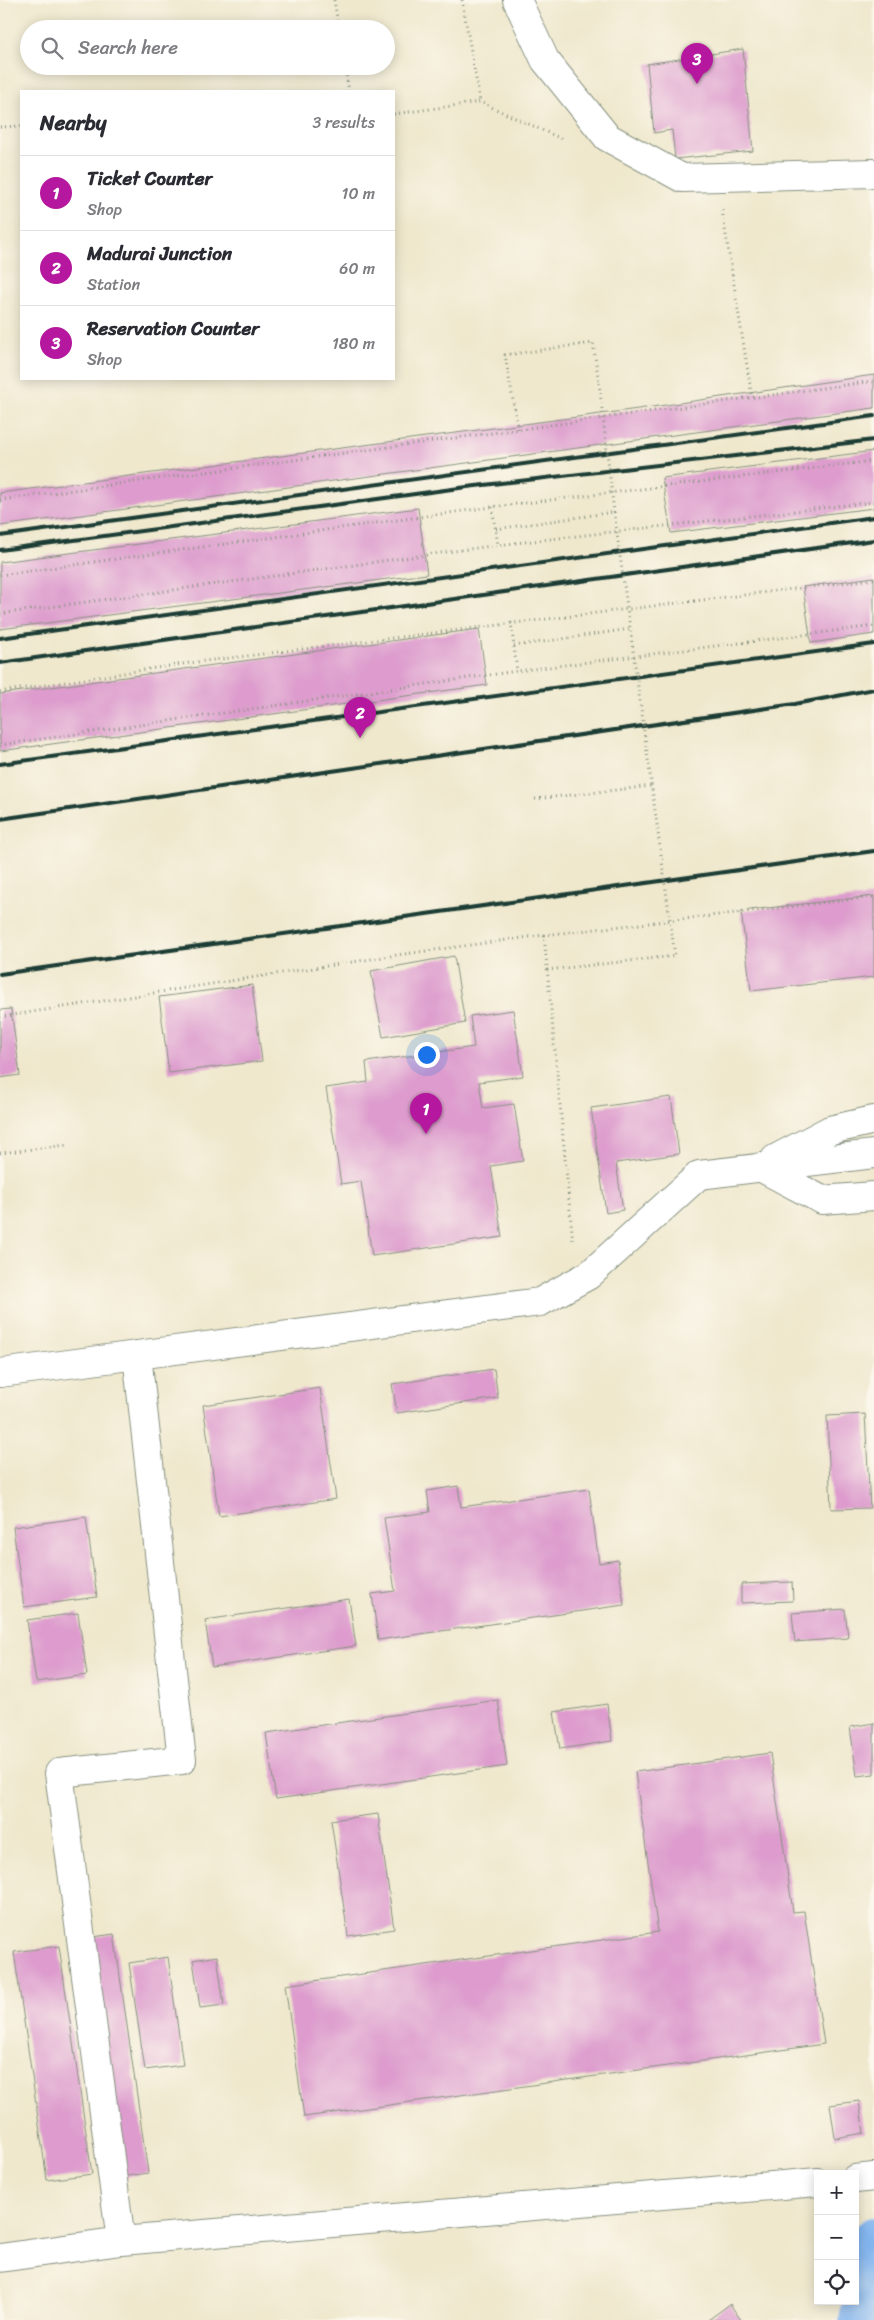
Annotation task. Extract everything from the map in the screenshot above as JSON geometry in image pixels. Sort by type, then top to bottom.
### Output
[{"type":"street","points":[[518,0],[545,60],[607,137],[682,178],[874,173]]},
{"type":"street","points":[[760,1167],[830,1130],[874,1120]]},
{"type":"street","points":[[0,1373],[540,1302],[589,1274],[699,1175],[874,1154]]},
{"type":"street","points":[[760,1167],[822,1200],[874,1196]]},
{"type":"street","points":[[121,2241],[59,1773],[182,1760],[137,1355]]},
{"type":"street","points":[[859,2179],[874,2177]]},
{"type":"street","points":[[0,2258],[121,2241],[814,2182]]},
{"type":"path","points":[[334,0],[337,20]]},
{"type":"path","points":[[462,0],[480,102]]},
{"type":"path","points":[[346,75],[349,90]]},
{"type":"path","points":[[395,114],[480,102],[570,142]]},
{"type":"path","points":[[0,127],[20,126]]},
{"type":"path","points":[[713,205],[722,209],[752,397]]},
{"type":"path","points":[[518,429],[505,355],[594,343],[614,512],[675,956],[547,970]]},
{"type":"path","points":[[0,500],[874,381]]},
{"type":"path","points":[[0,575],[492,507],[874,461]]},
{"type":"path","points":[[0,614],[498,545],[874,502]]},
{"type":"path","points":[[492,507],[498,545]]},
{"type":"path","points":[[496,529],[614,512]]},
{"type":"path","points":[[0,692],[189,663],[511,622],[874,579]]},
{"type":"path","points":[[511,622],[517,671]]},
{"type":"path","points":[[0,745],[517,671],[874,626]]},
{"type":"path","points":[[514,646],[630,629]]},
{"type":"path","points":[[534,799],[652,786]]},
{"type":"path","points":[[0,1017],[397,955],[544,935],[874,897]]},
{"type":"path","points":[[544,935],[577,1281]]},
{"type":"path","points":[[0,1153],[66,1145]]},
{"type":"building","points":[[743,49],[753,151],[675,159],[672,130],[654,133],[647,64]]},
{"type":"building","points":[[874,375],[874,408],[0,526],[0,493],[638,409]]},
{"type":"building","points":[[874,451],[874,508],[671,533],[662,478]]},
{"type":"building","points":[[418,508],[427,574],[0,629],[0,562]]},
{"type":"building","points":[[874,577],[874,634],[811,643],[803,587]]},
{"type":"building","points":[[479,629],[487,685],[0,751],[0,694]]},
{"type":"building","points":[[874,896],[874,977],[751,991],[741,911]]},
{"type":"building","points":[[454,956],[465,1023],[383,1037],[371,971]]},
{"type":"building","points":[[252,985],[262,1061],[169,1073],[159,997]]},
{"type":"building","points":[[11,1009],[20,1075],[0,1078],[0,1010]]},
{"type":"building","points":[[513,1010],[523,1076],[479,1082],[483,1108],[514,1104],[523,1161],[491,1166],[502,1237],[372,1256],[361,1181],[341,1184],[326,1088],[368,1082],[366,1062],[474,1047],[470,1016]]},
{"type":"building","points":[[671,1097],[679,1154],[616,1163],[623,1210],[606,1213],[591,1108]]},
{"type":"building","points":[[494,1369],[498,1398],[397,1413],[392,1384]]},
{"type":"building","points":[[320,1388],[336,1499],[219,1516],[203,1405]]},
{"type":"building","points":[[865,1414],[870,1508],[831,1509],[827,1416]]},
{"type":"building","points":[[458,1486],[461,1507],[589,1489],[599,1563],[618,1560],[624,1605],[378,1640],[372,1594],[395,1591],[384,1518],[430,1512],[427,1491]]},
{"type":"building","points":[[86,1517],[97,1597],[24,1607],[13,1527]]},
{"type":"building","points":[[792,1582],[793,1601],[741,1603],[741,1584]]},
{"type":"building","points":[[349,1599],[356,1646],[212,1667],[205,1620]]},
{"type":"building","points":[[845,1609],[848,1638],[795,1642],[792,1613]]},
{"type":"building","points":[[78,1613],[87,1675],[36,1682],[27,1620]]},
{"type":"building","points":[[498,1700],[507,1766],[276,1799],[266,1733]]},
{"type":"building","points":[[607,1704],[612,1741],[560,1749],[554,1712]]},
{"type":"building","points":[[874,1723],[874,1774],[857,1776],[850,1727]]},
{"type":"building","points":[[770,1753],[793,1912],[804,1911],[824,2044],[304,2117],[285,1985],[658,1932],[635,1772]]},
{"type":"building","points":[[378,1814],[394,1929],[348,1936],[331,1820]]},
{"type":"building","points":[[114,1934],[148,2173],[121,2177],[86,1938]]},
{"type":"building","points":[[59,1946],[92,2174],[47,2180],[14,1952]]},
{"type":"building","points":[[217,1956],[224,2005],[200,2008],[193,1960]]},
{"type":"building","points":[[168,1957],[183,2065],[145,2070],[129,1963]]},
{"type":"building","points":[[859,2101],[864,2133],[835,2138],[830,2105]]},
{"type":"building","points":[[730,2304],[741,2320],[708,2320]]},
{"type":"waterway","points":[[859,2320],[874,2237]]},
{"type":"railway","points":[[0,536],[874,416]]},
{"type":"railway","points":[[0,550],[467,487],[874,440]]},
{"type":"railway","points":[[0,638],[874,517]]},
{"type":"railway","points":[[0,663],[874,540]]},
{"type":"railway","points":[[0,764],[874,644]]},
{"type":"railway","points":[[0,819],[795,704],[874,689]]},
{"type":"railway","points":[[0,974],[874,851]]},
{"type":"place","name":"Reservation Counter","points":[[697,84]]},
{"type":"place","name":"Madurai Junction","points":[[360,738]]},
{"type":"place","name":"Ticket Counter","points":[[426,1134]]}]
